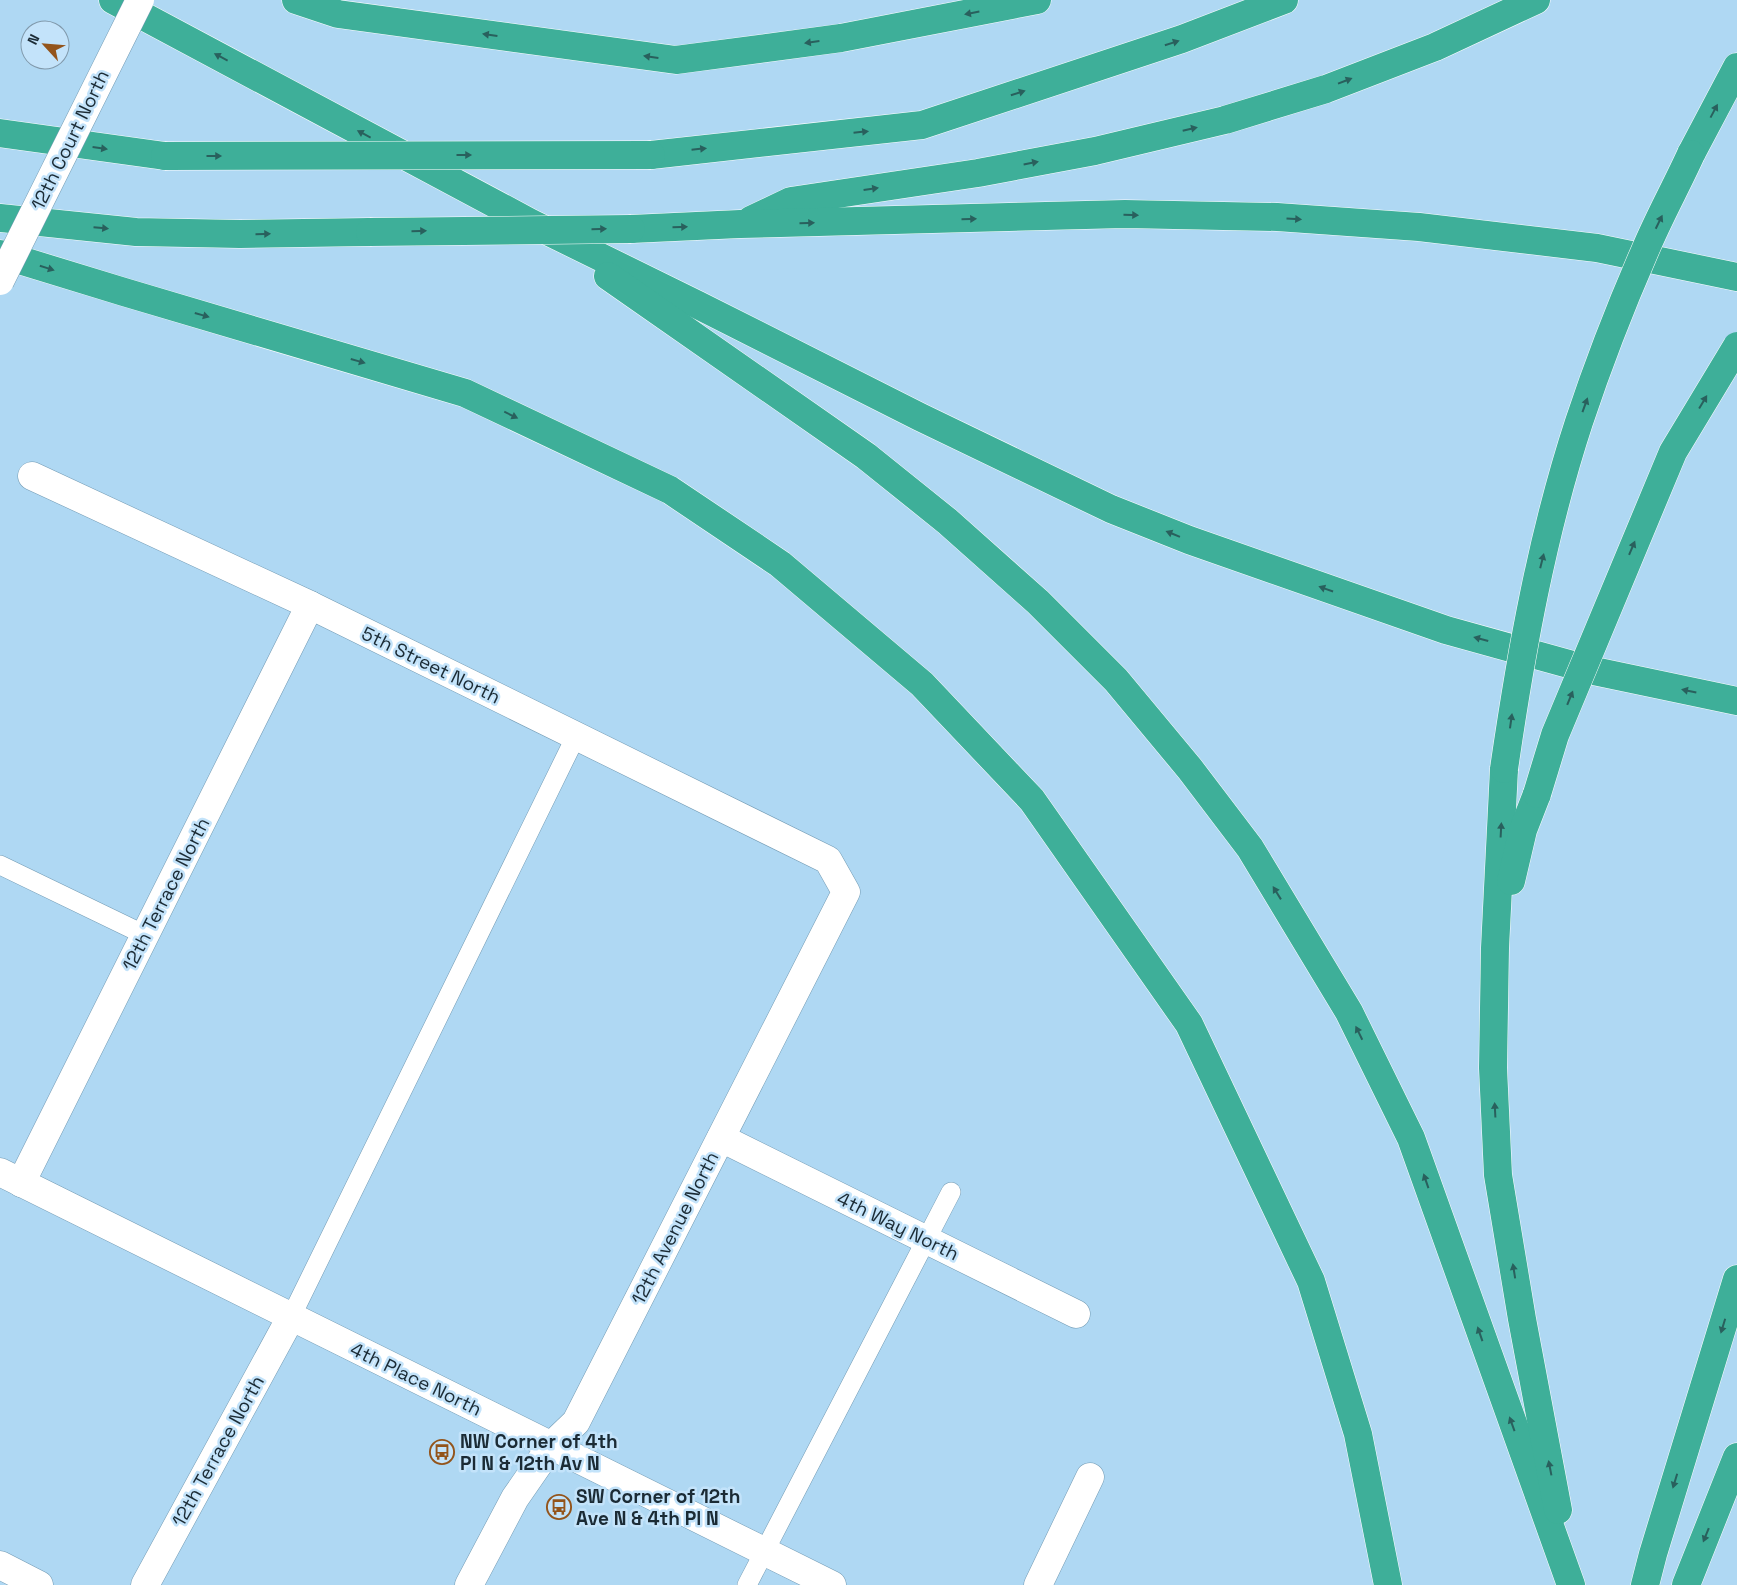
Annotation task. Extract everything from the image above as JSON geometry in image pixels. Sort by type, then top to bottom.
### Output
[{"type":"highway","points":[[113,0],[530,223],[920,417],[1111,509],[1291,576],[1446,630],[1594,670],[1737,701]]},
{"type":"highway","points":[[296,0],[338,14],[676,60],[841,38],[1037,0]]},
{"type":"highway","points":[[0,133],[165,156],[651,155],[922,125],[1182,40],[1284,0]]},
{"type":"highway","points":[[740,224],[791,201],[1095,152],[1225,120],[1326,89],[1435,47],[1536,0]]},
{"type":"highway","points":[[1571,1585],[1522,1319],[1498,1175],[1493,1068],[1495,948],[1504,769],[1515,692],[1532,598],[1579,423],[1605,350],[1644,252],[1691,154],[1737,67]]},
{"type":"highway","points":[[0,218],[136,232],[240,234],[631,229],[740,224],[1125,214],[1276,218],[1419,227],[1597,248],[1737,277]]},
{"type":"highway","points":[[530,223],[866,456],[947,521],[1038,602],[1122,688],[1190,770],[1250,848],[1349,1012],[1411,1138],[1571,1585]]},
{"type":"highway","points":[[0,254],[465,392],[670,490],[780,564],[922,684],[1032,800],[1189,1024],[1311,1281],[1358,1434],[1388,1585]]},
{"type":"highway","points":[[1495,948],[1523,830],[1537,794],[1554,735],[1673,452],[1737,346]]},
{"type":"highway","points":[[1645,1585],[1737,1279]]},
{"type":"highway","points":[[1686,1585],[1737,1457]]},
{"type":"street","name":"12th Court North","points":[[0,281],[140,0]]},
{"type":"street","name":"5th Street North","points":[[32,476],[310,605],[828,860]]},
{"type":"street","name":"12th Terrace North","points":[[11,1178],[145,936],[310,605]]},
{"type":"street","name":"12th Avenue North","points":[[469,1585],[515,1498],[551,1446],[576,1422],[846,892],[828,860]]},
{"type":"street","name":"4th Way North","points":[[721,1138],[1076,1314]]},
{"type":"street","name":"4th Place North","points":[[11,1178],[832,1585]]},
{"type":"street","name":"12th Terrace North","points":[[145,1585],[291,1316]]},
{"type":"street","points":[[1038,1585],[1090,1477]]},
{"type":"street","points":[[0,1565],[39,1585]]},
{"type":"lane","points":[[291,1316],[576,736]]},
{"type":"lane","points":[[0,865],[145,936]]},
{"type":"lane","points":[[747,1585],[952,1192]]},
{"type":"place","name":"NW Corner of 4th Pl N & 12th Av N","points":[[442,1452]]},
{"type":"place","name":"SW Corner of 12th Ave N & 4th Pl N","points":[[559,1507]]}]
